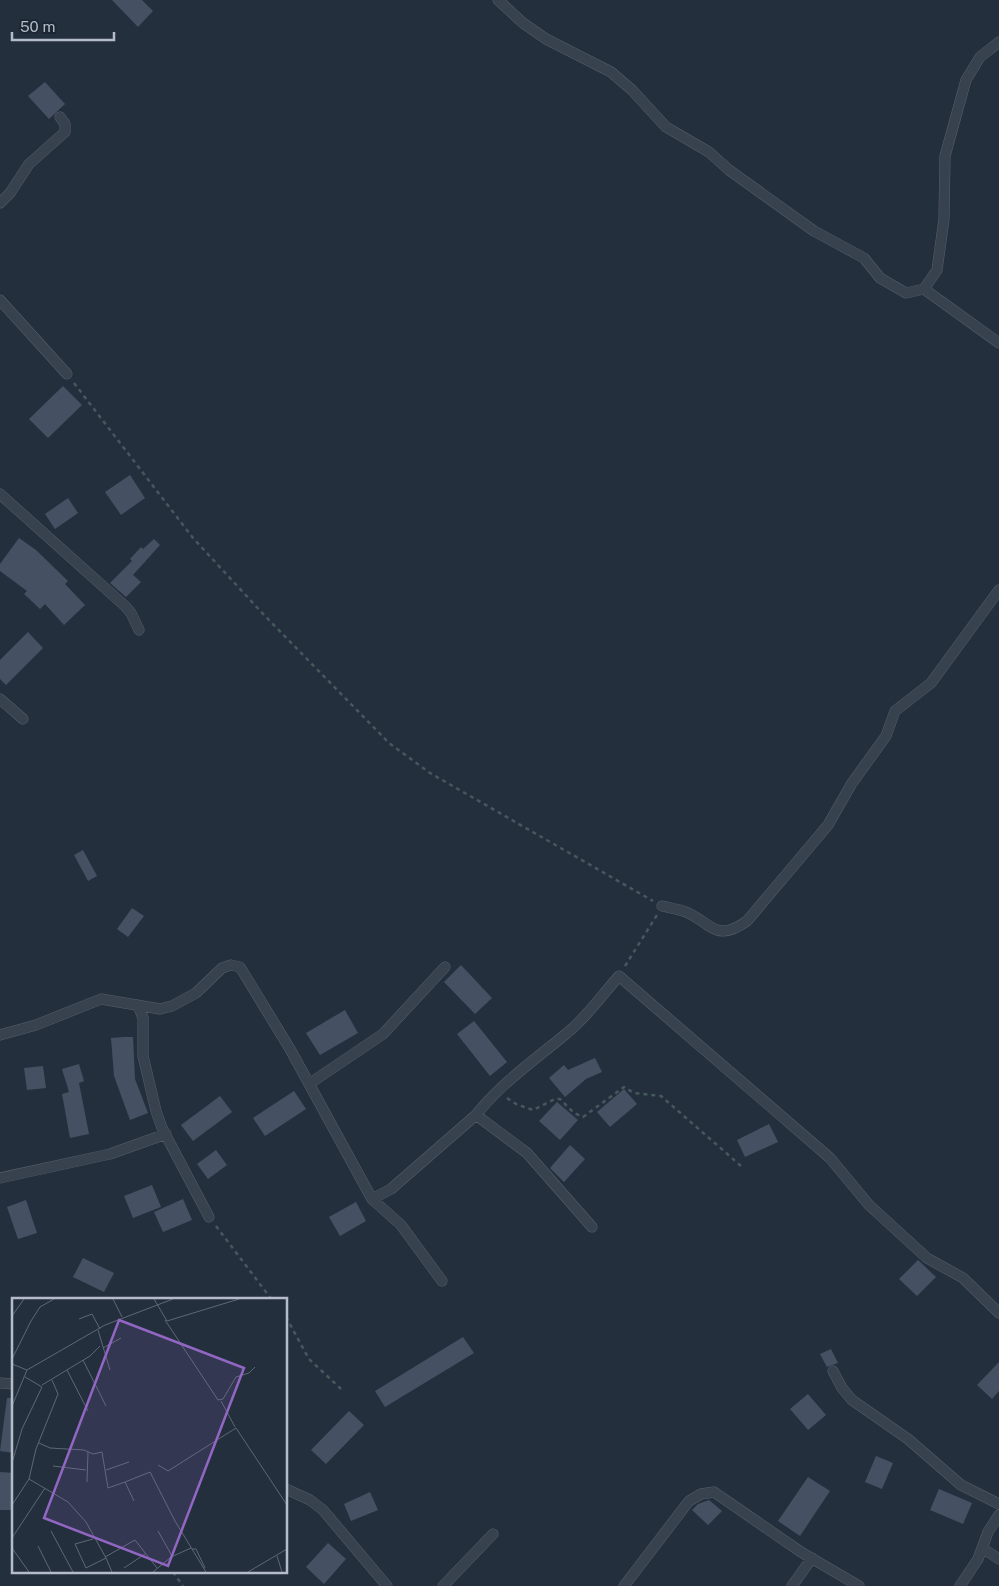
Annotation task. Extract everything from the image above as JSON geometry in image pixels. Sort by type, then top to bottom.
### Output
[{"type":"street","points":[[498,0],[523,23],[546,39],[611,72],[666,127],[709,152],[729,170],[814,231],[864,258],[880,278],[906,293],[924,289],[937,270],[944,219],[945,156],[966,80],[980,57],[999,42]]},
{"type":"street","points":[[0,203],[10,193],[29,164],[65,132],[65,124],[60,117]]},
{"type":"street","points":[[924,289],[999,343]]},
{"type":"street","points":[[0,300],[67,374]]},
{"type":"street","points":[[0,494],[41,533],[125,606],[131,613],[139,630]]},
{"type":"street","points":[[662,906],[685,912],[711,928],[723,932],[733,931],[747,921],[828,825],[857,775],[886,736],[895,712],[931,683],[999,590]]},
{"type":"street","points":[[0,700],[24,719]]},
{"type":"street","points":[[0,1035],[36,1025],[101,999],[160,1009],[172,1006],[196,993],[222,968],[231,965],[240,967],[309,1084],[372,1199],[401,1226],[442,1281]]},
{"type":"street","points":[[309,1084],[383,1034],[445,967]]},
{"type":"street","points":[[372,1199],[392,1188],[476,1116],[497,1092],[580,1021],[619,976],[830,1158],[869,1205],[926,1258],[963,1278],[999,1313]]},
{"type":"street","points":[[138,1005],[143,1018],[144,1056],[152,1098],[162,1128],[209,1217]]},
{"type":"street","points":[[476,1116],[527,1154],[592,1227]]},
{"type":"street","points":[[0,1178],[110,1154],[166,1134]]},
{"type":"street","points":[[833,1371],[842,1388],[852,1400],[908,1439],[961,1485],[999,1504]]},
{"type":"street","points":[[288,1490],[310,1500],[323,1510],[387,1586]]},
{"type":"street","points":[[624,1586],[689,1501],[700,1494],[714,1492],[812,1558],[859,1586]]},
{"type":"street","points":[[960,1586],[978,1559],[988,1532],[999,1515]]},
{"type":"street","points":[[443,1586],[493,1534]]},
{"type":"street","points":[[982,1548],[999,1559]]},
{"type":"street","points":[[792,1586],[812,1558]]},
{"type":"path","points":[[67,374],[193,538],[265,616],[389,743],[430,772],[662,906],[619,976]]},
{"type":"path","points":[[497,1092],[516,1104],[533,1110],[555,1099],[560,1099],[574,1113],[583,1117],[624,1087],[634,1093],[661,1096],[741,1166]]},
{"type":"path","points":[[209,1217],[270,1298]]},
{"type":"path","points":[[288,1321],[309,1359],[341,1389]]},
{"type":"path","points":[[174,1574],[183,1586]]},
{"type":"building","points":[[112,0],[142,0],[153,11],[138,27]]},
{"type":"building","points":[[45,82],[65,104],[49,119],[28,96]]},
{"type":"building","points":[[63,386],[82,405],[48,438],[29,419]]},
{"type":"building","points":[[130,475],[145,498],[121,515],[105,492]]},
{"type":"building","points":[[68,498],[78,513],[55,529],[45,514]]},
{"type":"building","points":[[19,538],[36,550],[68,581],[65,584],[85,605],[64,625],[45,604],[40,609],[24,594],[27,591],[0,571],[0,564]]},
{"type":"building","points":[[154,539],[160,545],[133,575],[141,582],[126,597],[110,583],[132,561],[130,559],[141,547],[143,549]]},
{"type":"building","points":[[28,632],[43,648],[6,685],[0,679],[0,660]]},
{"type":"building","points":[[83,850],[97,876],[88,881],[74,855]]},
{"type":"building","points":[[132,908],[144,916],[128,937],[117,929]]},
{"type":"building","points":[[461,965],[492,998],[475,1014],[444,982]]},
{"type":"building","points":[[345,1010],[358,1033],[320,1055],[306,1033]]},
{"type":"building","points":[[474,1021],[507,1062],[490,1076],[457,1034]]},
{"type":"building","points":[[133,1037],[135,1079],[148,1113],[130,1120],[114,1076],[111,1038]]},
{"type":"building","points":[[595,1058],[602,1072],[586,1079],[565,1097],[549,1078],[564,1065],[568,1070]]},
{"type":"building","points":[[79,1064],[84,1081],[79,1083],[89,1134],[70,1138],[62,1094],[69,1092],[62,1069]]},
{"type":"building","points":[[43,1066],[46,1088],[27,1090],[24,1068]]},
{"type":"building","points":[[624,1089],[637,1104],[610,1127],[597,1112]]},
{"type":"building","points":[[294,1091],[306,1109],[265,1136],[253,1118]]},
{"type":"building","points":[[220,1096],[232,1112],[193,1141],[181,1125]]},
{"type":"building","points":[[557,1102],[578,1120],[560,1140],[539,1121]]},
{"type":"building","points":[[769,1124],[778,1142],[745,1157],[737,1140]]},
{"type":"building","points":[[570,1145],[585,1159],[564,1182],[550,1168]]},
{"type":"building","points":[[216,1150],[227,1165],[208,1179],[197,1164]]},
{"type":"building","points":[[152,1185],[161,1207],[133,1218],[124,1196]]},
{"type":"building","points":[[183,1199],[192,1220],[163,1232],[154,1212]]},
{"type":"building","points":[[26,1200],[37,1233],[18,1239],[7,1207]]},
{"type":"building","points":[[356,1202],[366,1221],[340,1236],[329,1217]]},
{"type":"building","points":[[83,1258],[114,1273],[104,1292],[73,1277]]},
{"type":"building","points":[[918,1260],[936,1277],[917,1296],[899,1279]]},
{"type":"building","points":[[463,1337],[474,1353],[385,1407],[375,1391]]},
{"type":"building","points":[[831,1349],[838,1363],[827,1367],[820,1354]]},
{"type":"building","points":[[999,1362],[999,1391],[992,1399],[977,1385]]},
{"type":"building","points":[[808,1394],[826,1415],[808,1430],[790,1409]]},
{"type":"building","points":[[7,1398],[12,1398],[12,1453],[0,1451]]},
{"type":"building","points":[[349,1411],[364,1425],[326,1464],[311,1450]]},
{"type":"building","points":[[876,1456],[893,1463],[882,1489],[865,1482]]},
{"type":"building","points":[[0,1472],[12,1473],[12,1510],[0,1510]]},
{"type":"building","points":[[808,1477],[830,1491],[800,1536],[778,1521]]},
{"type":"building","points":[[939,1489],[972,1503],[963,1524],[930,1510]]},
{"type":"building","points":[[370,1492],[378,1510],[351,1521],[344,1504]]},
{"type":"building","points":[[709,1500],[722,1511],[708,1525],[692,1510],[698,1504]]},
{"type":"building","points":[[328,1543],[346,1559],[324,1584],[306,1567]]}]
